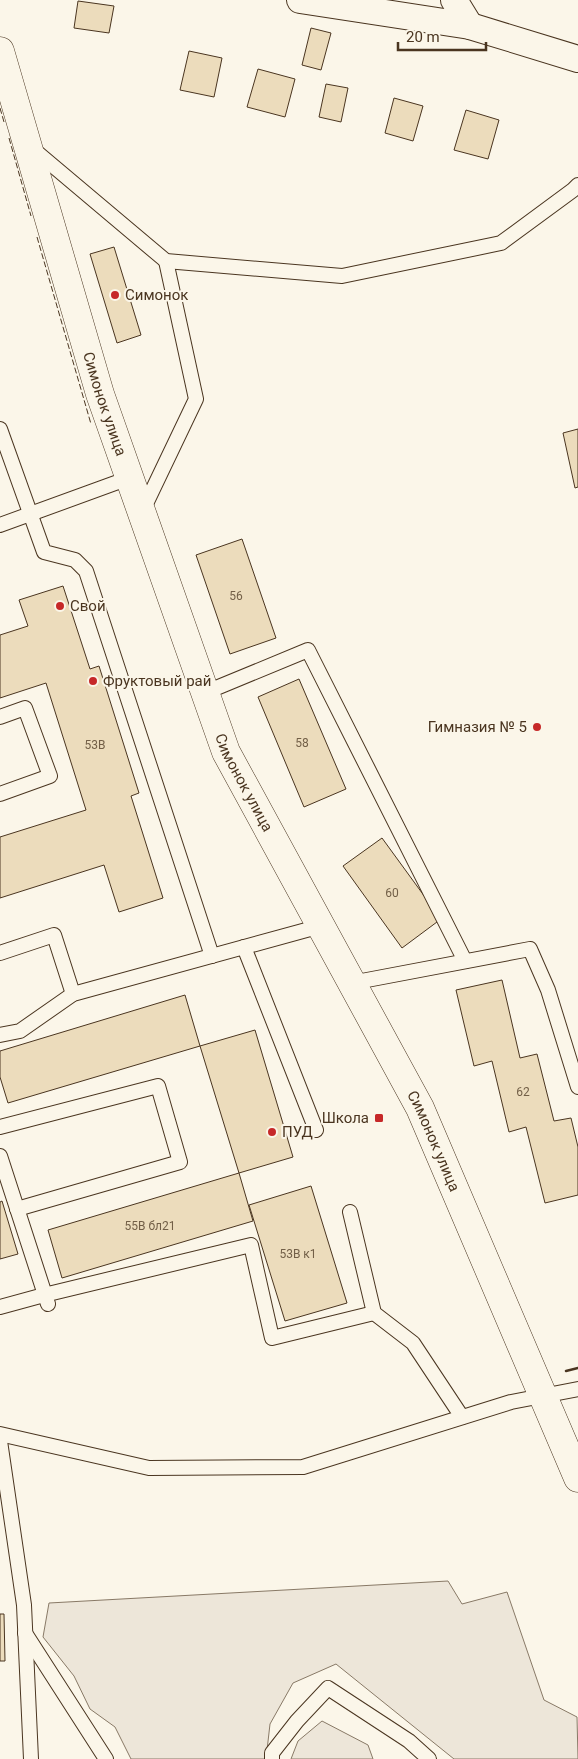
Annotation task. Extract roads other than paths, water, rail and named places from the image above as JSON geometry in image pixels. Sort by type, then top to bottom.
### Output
[{"type":"street","points":[[300,0],[470,26],[578,59]]},
{"type":"street","points":[[454,0],[470,26]]},
{"type":"street","name":"Симонок улица","points":[[0,50],[100,394],[226,752],[420,1108],[578,1478]]},
{"type":"lane","points":[[27,143],[166,261],[342,276],[501,243],[578,185]]},
{"type":"lane","points":[[141,513],[196,399],[166,261]]},
{"type":"lane","points":[[0,429],[44,552],[74,560],[86,571],[212,956]]},
{"type":"lane","points":[[0,524],[129,478]]},
{"type":"lane","points":[[204,693],[308,650],[466,961]]},
{"type":"lane","points":[[0,717],[25,708],[50,776],[0,794]]},
{"type":"lane","points":[[0,1035],[20,1031],[73,994],[321,926]]},
{"type":"lane","points":[[0,953],[54,934],[73,994]]},
{"type":"lane","points":[[244,947],[316,1130]]},
{"type":"lane","points":[[351,983],[530,948],[572,1048],[578,1087]]},
{"type":"lane","points":[[0,1127],[158,1086],[180,1162],[17,1208]]},
{"type":"lane","points":[[0,1156],[46,1299]]},
{"type":"lane","points":[[350,1212],[374,1313],[413,1343],[462,1417]]},
{"type":"lane","points":[[0,1307],[46,1299],[250,1246],[272,1338],[374,1313]]},
{"type":"lane","points":[[0,1434],[149,1468],[303,1467],[511,1402],[578,1389]]},
{"type":"lane","points":[[0,1442],[24,1605],[31,1759]]},
{"type":"lane","points":[[25,1633],[106,1759]]},
{"type":"lane","points":[[272,1759],[272,1753],[297,1721],[328,1688],[409,1741],[429,1759]]},
{"type":"place","name":"Симонок","points":[[115,295]]},
{"type":"place","name":"Свой","points":[[60,606]]},
{"type":"place","name":"Фруктовый рай","points":[[93,681]]},
{"type":"place","name":"Гимназия № 5","points":[[537,727]]},
{"type":"place","name":"Школа","points":[[379,1118]]},
{"type":"place","name":"ПУД","points":[[272,1132]]}]
